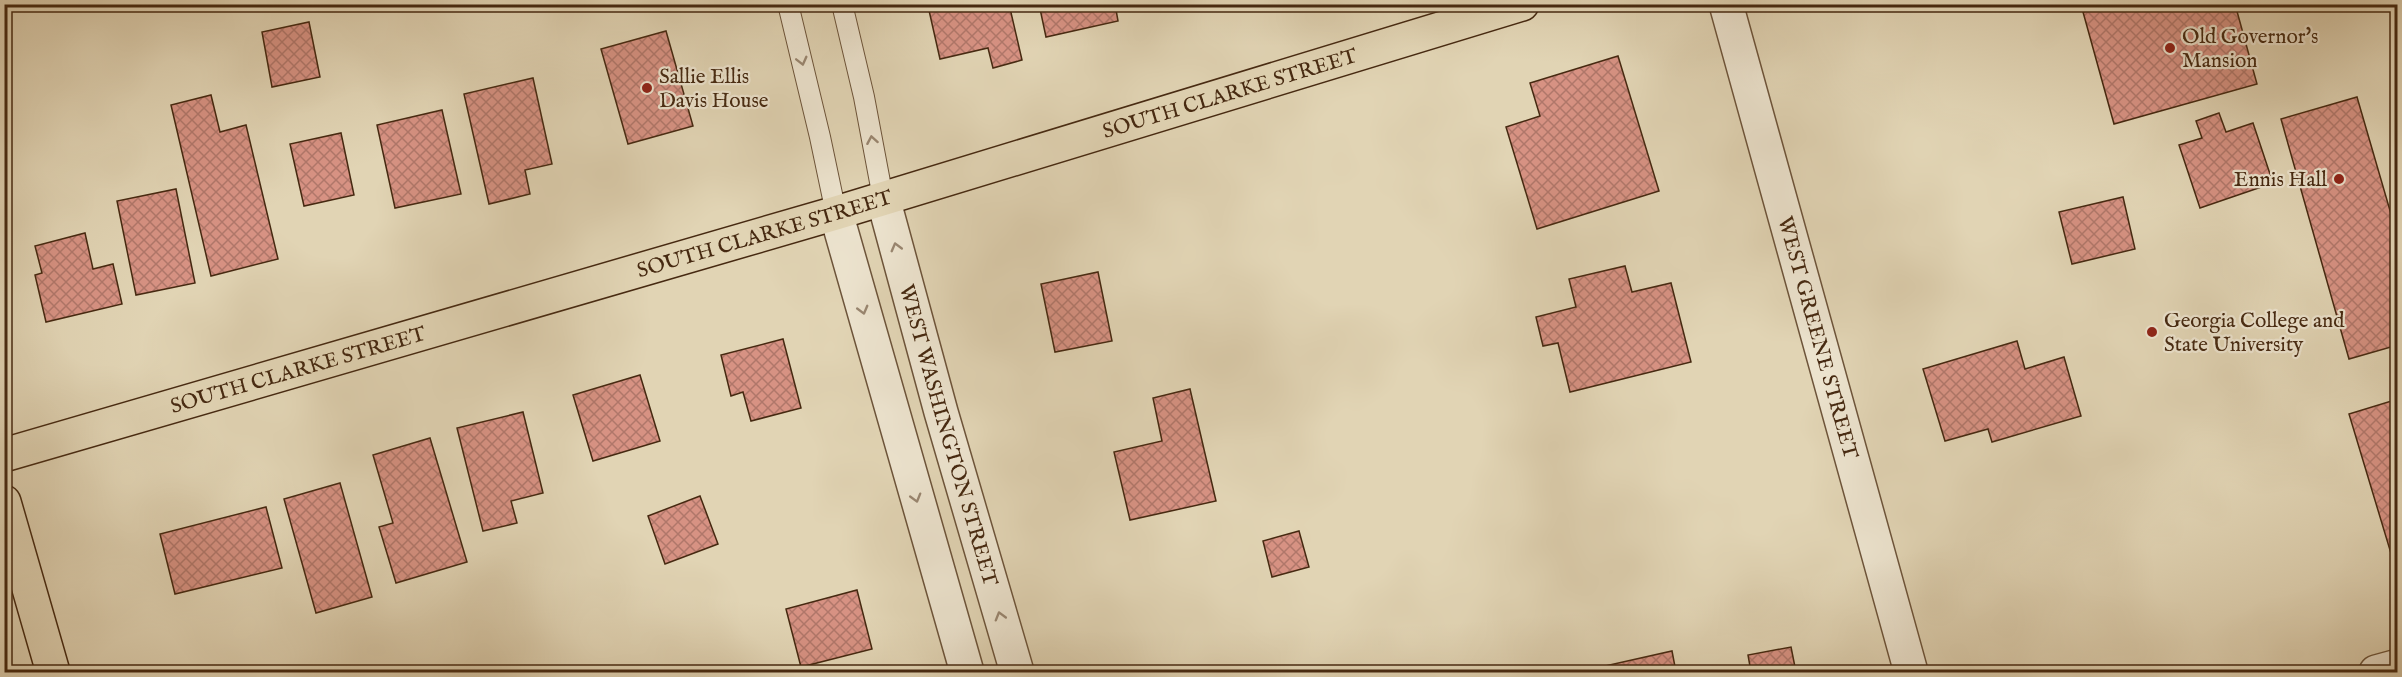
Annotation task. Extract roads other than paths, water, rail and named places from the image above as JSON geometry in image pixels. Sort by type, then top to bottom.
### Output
[{"type":"main road","name":"SOUTH CLARKE STREET","points":[[4,455],[836,213],[1522,4]]},
{"type":"main road","points":[[4,502],[53,672]]},
{"type":"street","name":"WEST GREENE STREET","points":[[1726,4],[1911,672]]},
{"type":"street","name":"WEST WASHINGTON STREET","points":[[883,198],[944,423],[1017,672]]},
{"type":"street","points":[[836,213],[967,672]]},
{"type":"street","points":[[2376,672],[2397,666]]},
{"type":"lane","points":[[788,4],[836,213]]},
{"type":"lane","points":[[842,4],[864,97],[883,198]]},
{"type":"place","name":"Old Governor's Mansion","points":[[2170,48]]},
{"type":"place","name":"Sallie Ellis Davis House","points":[[647,88]]},
{"type":"place","name":"Ennis Hall","points":[[2339,179]]},
{"type":"place","name":"Georgia College and State University","points":[[2152,332]]}]
